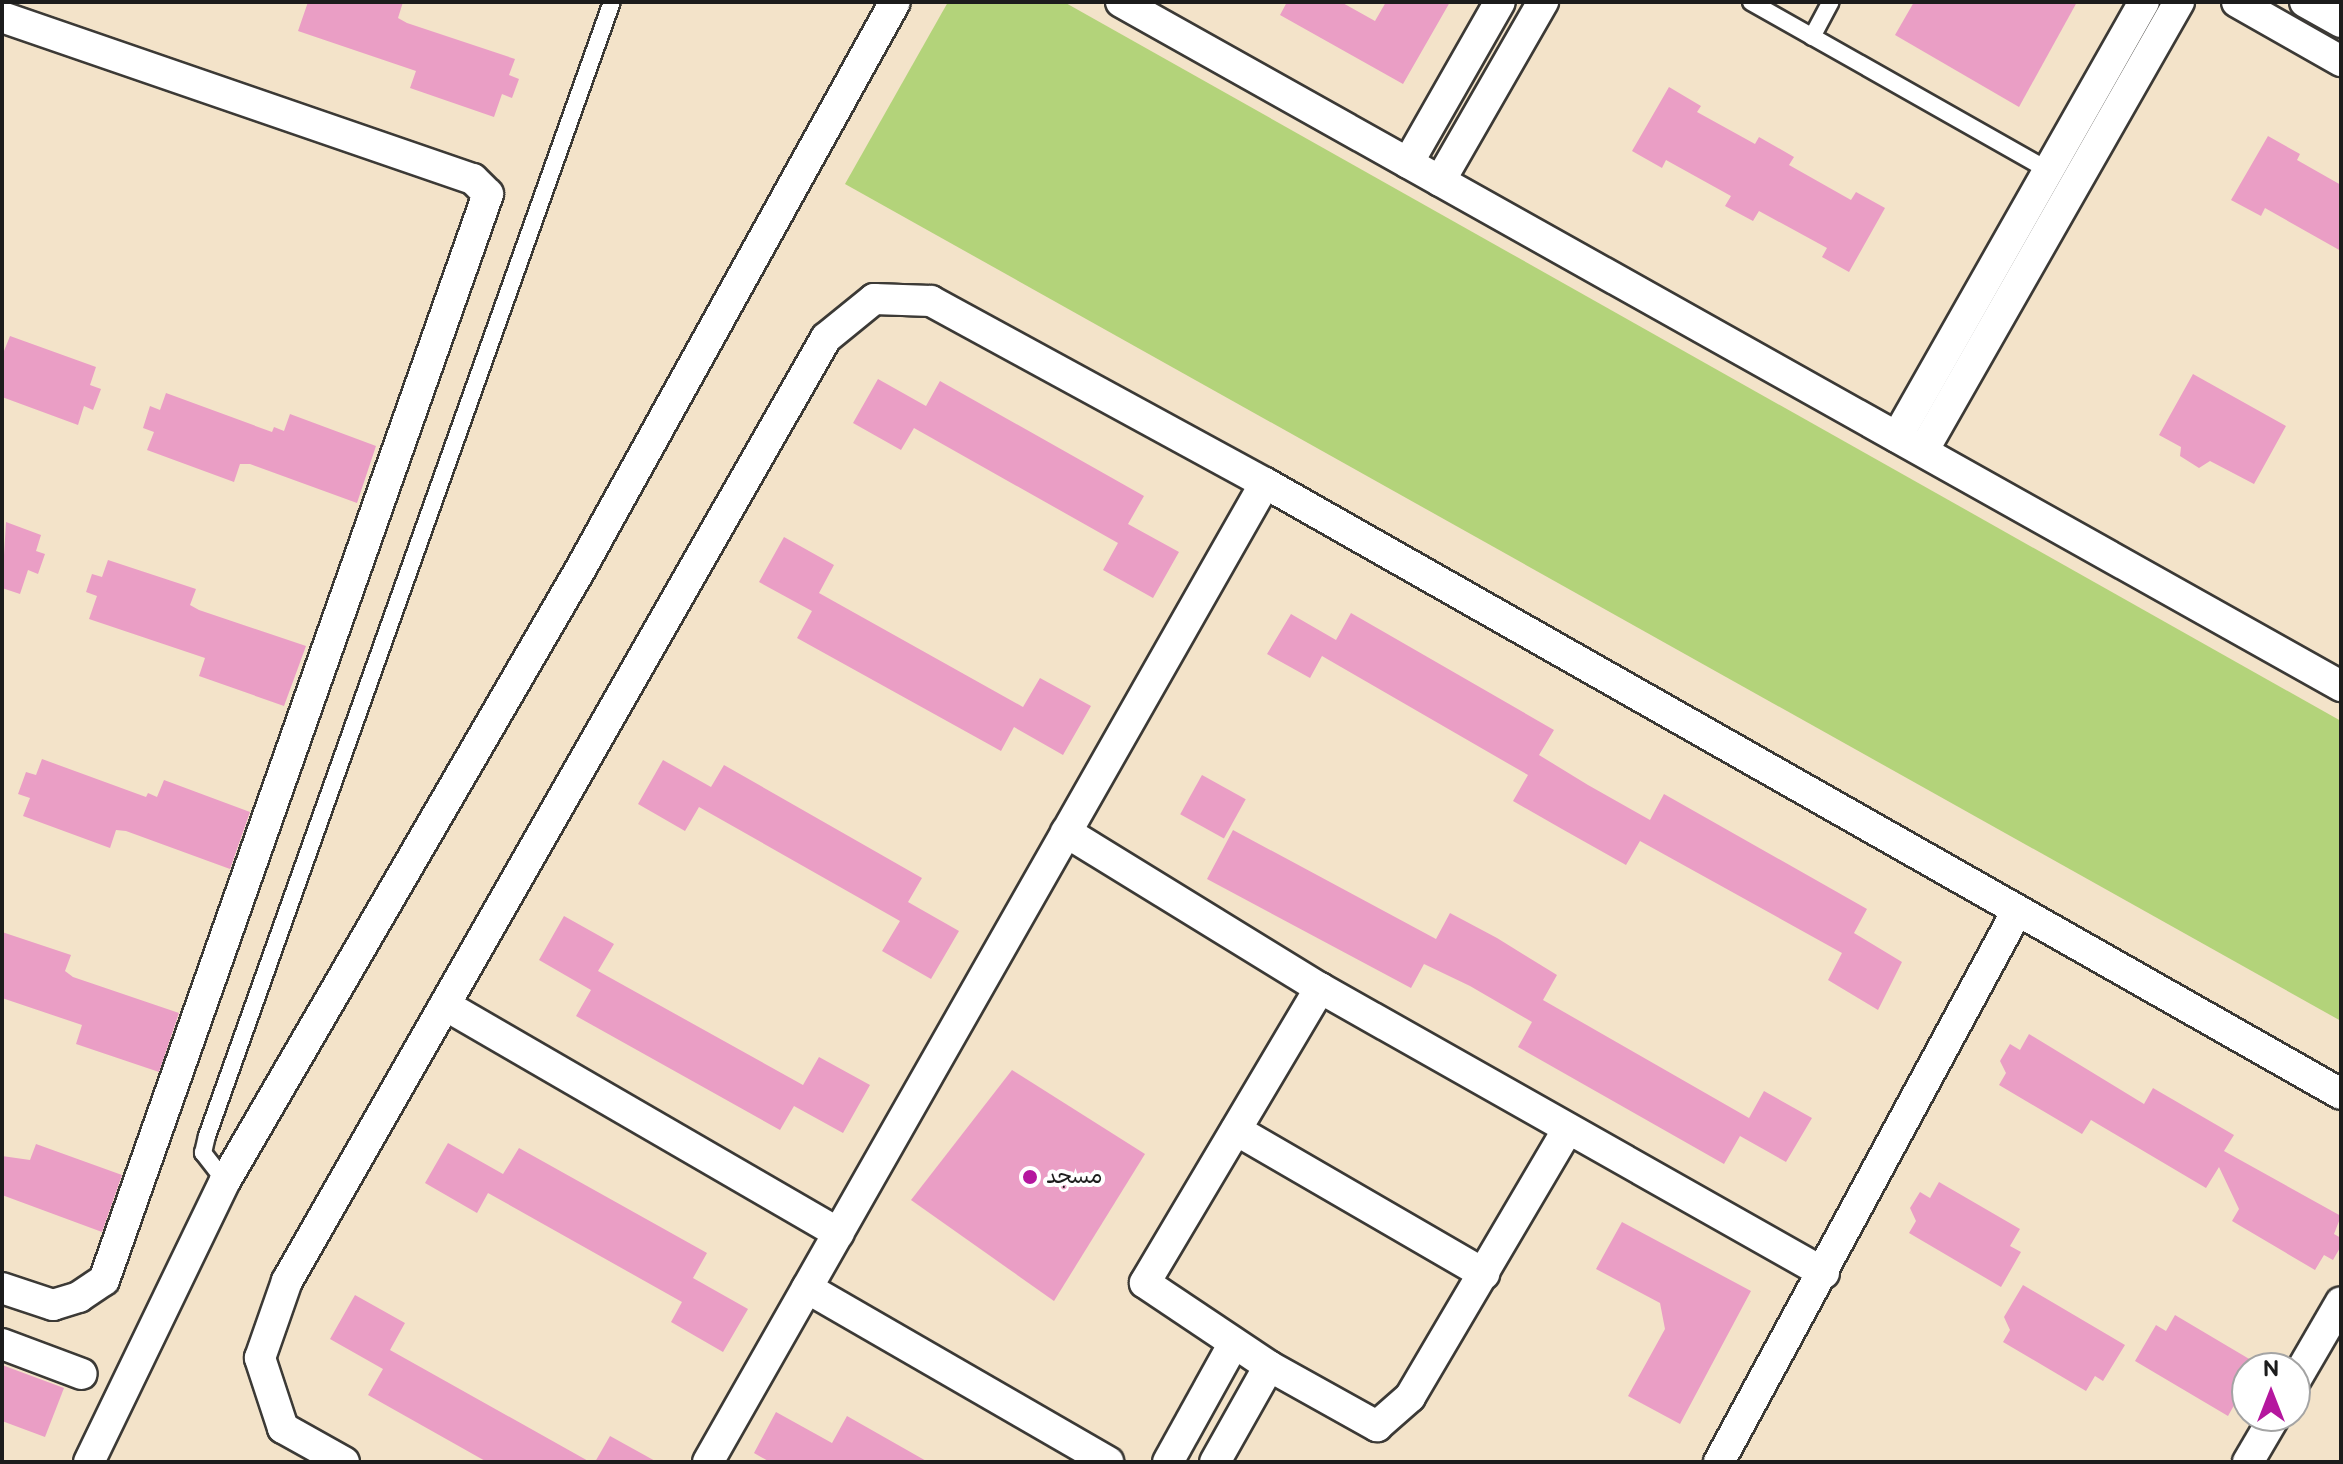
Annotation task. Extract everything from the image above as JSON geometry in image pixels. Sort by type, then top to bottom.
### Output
[{"type":"street","points":[[89,1462],[225,1181],[580,570],[895,2]]},
{"type":"street","points":[[1121,2],[2341,686]]},
{"type":"street","points":[[1408,163],[1500,2]]},
{"type":"street","points":[[1440,181],[1543,2]]},
{"type":"street","points":[[1910,444],[2048,170],[2144,2]]},
{"type":"street","points":[[1910,444],[2179,2]]},
{"type":"street","points":[[2237,2],[2341,61]]},
{"type":"street","points":[[2305,2],[2341,22]]},
{"type":"street","points":[[2,17],[473,179],[488,194],[104,1280],[79,1297],[53,1305],[2,1288]]},
{"type":"street","points":[[344,1462],[283,1428],[260,1358],[287,1281],[826,338],[874,299],[931,301],[1265,483],[2341,1094]]},
{"type":"street","points":[[708,1462],[1265,483]]},
{"type":"street","points":[[1066,832],[1320,988],[1824,1273]]},
{"type":"street","points":[[1719,1462],[1824,1273],[2017,911]]},
{"type":"street","points":[[1320,988],[1145,1283],[1269,1366],[1377,1426],[1410,1397],[1568,1129]]},
{"type":"street","points":[[445,1005],[839,1233]]},
{"type":"street","points":[[1236,1130],[1484,1274]]},
{"type":"street","points":[[807,1288],[1108,1462]]},
{"type":"street","points":[[2311,1354],[2341,1302]]},
{"type":"street","points":[[1168,1462],[1234,1343]]},
{"type":"street","points":[[2,1344],[82,1374]]},
{"type":"street","points":[[1215,1462],[1269,1366]]},
{"type":"street","points":[[2248,1462],[2266,1432]]},
{"type":"lane","points":[[225,1181],[203,1153],[207,1136],[612,2]]},
{"type":"lane","points":[[1751,2],[2048,170]]},
{"type":"lane","points":[[1812,37],[1831,2]]},
{"type":"green space","points":[[948,2],[1064,2],[2341,721],[2341,1021],[845,184]]},
{"type":"building","points":[[308,2],[403,2],[398,18],[407,23],[515,59],[509,75],[519,79],[512,98],[502,94],[494,117],[410,88],[416,71],[298,31]]},
{"type":"building","points":[[1287,2],[1341,2],[1375,21],[1386,2],[1450,2],[1403,84],[1280,15]]},
{"type":"building","points":[[1914,2],[2077,2],[2019,107],[1895,35]]},
{"type":"building","points":[[1669,87],[1701,106],[1697,112],[1755,144],[1759,137],[1794,157],[1789,165],[1851,200],[1856,192],[1885,208],[1849,272],[1822,257],[1827,248],[1759,211],[1753,221],[1725,206],[1731,196],[1666,160],[1662,168],[1632,151]]},
{"type":"building","points":[[2268,136],[2300,154],[2297,160],[2341,185],[2341,251],[2265,208],[2261,216],[2231,200]]},
{"type":"building","points":[[10,336],[96,367],[90,385],[101,389],[93,410],[84,406],[78,425],[2,397],[2,356]]},
{"type":"building","points":[[2193,374],[2286,426],[2254,484],[2210,461],[2199,468],[2180,456],[2181,447],[2159,435]]},
{"type":"building","points":[[878,379],[926,406],[940,381],[1144,496],[1128,524],[1179,552],[1153,598],[1103,570],[1118,543],[914,428],[901,450],[853,423]]},
{"type":"building","points":[[166,393],[272,432],[274,427],[284,431],[290,414],[376,446],[357,503],[250,464],[240,464],[234,482],[147,450],[154,432],[143,428],[150,406],[160,410]]},
{"type":"building","points":[[6,522],[41,535],[36,551],[45,554],[38,574],[28,570],[20,594],[2,588]]},
{"type":"building","points":[[784,537],[834,565],[819,593],[1023,707],[1040,678],[1091,706],[1063,755],[1014,727],[1001,751],[797,638],[812,611],[759,582]]},
{"type":"building","points":[[108,560],[196,589],[190,605],[199,610],[306,646],[284,706],[199,676],[205,658],[89,619],[97,596],[86,592],[92,574],[102,577]]},
{"type":"building","points":[[1351,613],[1554,730],[1539,755],[1588,785],[1650,820],[1664,794],[1867,909],[1854,933],[1902,962],[1878,1010],[1828,980],[1842,953],[1640,841],[1626,865],[1562,829],[1513,801],[1528,775],[1322,656],[1310,678],[1267,654],[1291,614],[1336,640]]},
{"type":"building","points":[[42,759],[146,797],[148,793],[157,797],[164,780],[250,812],[230,869],[126,831],[116,830],[110,848],[23,816],[30,798],[18,794],[26,772],[36,775]]},
{"type":"building","points":[[663,760],[711,787],[724,765],[922,878],[908,902],[959,931],[931,979],[882,951],[900,921],[699,807],[685,831],[638,804]]},
{"type":"building","points":[[1202,775],[1246,799],[1224,839],[1180,814]]},
{"type":"building","points":[[1233,830],[1436,939],[1450,913],[1497,938],[1557,975],[1543,1000],[1749,1118],[1764,1091],[1812,1118],[1786,1162],[1740,1136],[1724,1164],[1518,1047],[1532,1022],[1470,986],[1424,964],[1411,988],[1207,879]]},
{"type":"building","points":[[564,916],[614,944],[598,971],[803,1085],[819,1057],[870,1085],[843,1133],[794,1106],[780,1130],[576,1016],[591,990],[539,960]]},
{"type":"building","points":[[2,932],[71,955],[65,971],[73,977],[179,1013],[159,1072],[76,1044],[82,1025],[2,998]]},
{"type":"building","points":[[2029,1034],[2144,1104],[2153,1088],[2234,1135],[2224,1151],[2341,1216],[2334,1234],[2341,1238],[2341,1246],[2333,1260],[2324,1255],[2315,1270],[2232,1221],[2239,1209],[2219,1167],[2206,1188],[2091,1120],[2082,1134],[1999,1085],[2006,1073],[2000,1061],[2010,1044],[2020,1050]]},
{"type":"building","name":"مسجد","points":[[1012,1070],[1145,1154],[1054,1301],[911,1200]]},
{"type":"building","points":[[448,1143],[503,1174],[519,1148],[707,1253],[693,1278],[748,1309],[723,1352],[671,1322],[682,1302],[488,1193],[477,1213],[425,1183]]},
{"type":"building","points":[[36,1144],[122,1175],[102,1232],[2,1195],[2,1156],[30,1160]]},
{"type":"building","points":[[1939,1182],[2020,1229],[2010,1246],[2021,1252],[2001,1287],[1909,1233],[1916,1221],[1910,1208],[1920,1192],[1930,1198]]},
{"type":"building","points":[[1622,1222],[1751,1291],[1680,1424],[1628,1396],[1665,1329],[1660,1303],[1596,1269]]},
{"type":"building","points":[[2023,1285],[2125,1345],[2103,1381],[2095,1376],[2086,1391],[2003,1342],[2010,1330],[2004,1317]]},
{"type":"building","points":[[355,1295],[405,1323],[390,1350],[590,1462],[487,1462],[368,1395],[383,1369],[330,1339]]},
{"type":"building","points":[[2175,1315],[2237,1352],[2231,1352],[2231,1411],[2228,1416],[2135,1361],[2156,1325],[2166,1331]]},
{"type":"building","points":[[2,1365],[64,1388],[45,1437],[2,1421]]},
{"type":"building","points":[[776,1412],[832,1443],[847,1416],[928,1462],[770,1462],[754,1453]]},
{"type":"building","points":[[610,1436],[657,1462],[595,1462]]},
{"type":"place","name":"مسجد","points":[[1030,1177]]}]
